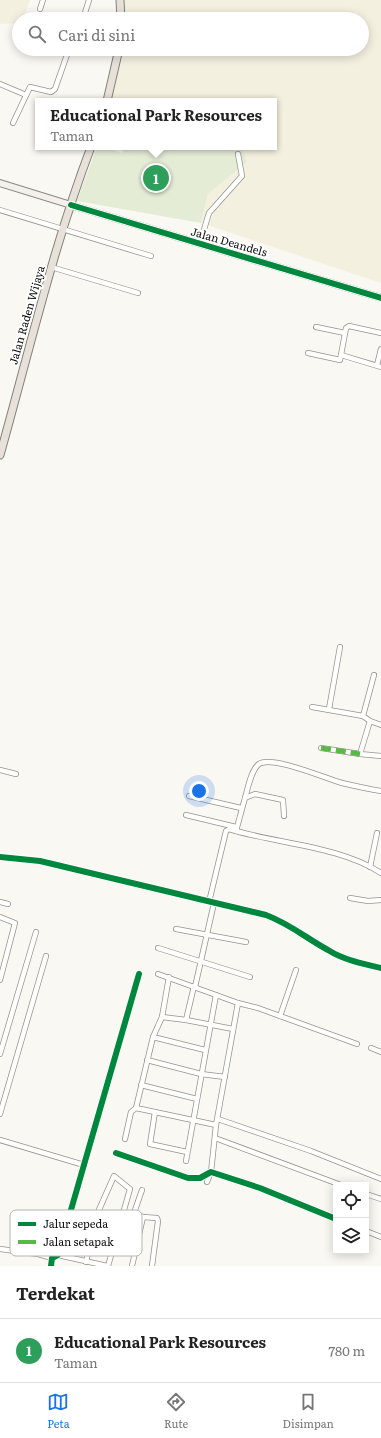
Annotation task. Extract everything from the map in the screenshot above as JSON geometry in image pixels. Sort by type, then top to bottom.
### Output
[{"type":"highway","points":[[120,0],[121,12]]},
{"type":"highway","points":[[108,98],[117,56]]},
{"type":"highway","name":"Jalan Raden Wijaya","points":[[0,455],[51,267],[90,150]]},
{"type":"main road","points":[[0,183],[71,205]]},
{"type":"street","points":[[40,9],[43,0]]},
{"type":"street","points":[[85,12],[89,0]]},
{"type":"street","points":[[13,123],[29,88],[32,86],[51,92],[55,89],[67,56]]},
{"type":"street","points":[[0,84],[26,95]]},
{"type":"street","points":[[198,243],[202,236],[209,213],[242,176],[238,154]]},
{"type":"street","name":"Jalan Deandels","points":[[71,205],[381,298]]},
{"type":"street","points":[[0,210],[151,256]]},
{"type":"street","points":[[51,267],[138,293]]},
{"type":"street","points":[[308,353],[341,360],[346,328],[349,326],[381,333]]},
{"type":"street","points":[[316,327],[345,333]]},
{"type":"street","points":[[342,355],[379,366],[381,349]]},
{"type":"street","points":[[329,709],[340,647]]},
{"type":"street","points":[[363,716],[374,675]]},
{"type":"street","points":[[312,707],[363,716],[370,721],[381,725]]},
{"type":"street","points":[[360,754],[370,721]]},
{"type":"street","points":[[321,748],[381,756]]},
{"type":"street","points":[[236,829],[241,808],[255,770],[258,765],[266,762],[303,769],[342,783],[381,791]]},
{"type":"street","points":[[0,770],[16,774]]},
{"type":"street","points":[[245,798],[255,794],[283,800],[284,816]]},
{"type":"street","points":[[189,796],[241,808]]},
{"type":"street","points":[[186,815],[262,838],[329,852],[370,867],[381,874]]},
{"type":"street","points":[[186,1020],[194,987],[202,963],[226,831],[229,829],[236,829]]},
{"type":"street","points":[[370,867],[377,833]]},
{"type":"street","points":[[0,857],[40,861],[266,915],[282,921],[328,951],[347,959],[381,968]]},
{"type":"street","points":[[350,898],[368,901],[381,900]]},
{"type":"street","points":[[0,902],[8,904]]},
{"type":"street","points":[[0,918],[15,923],[0,980]]},
{"type":"street","points":[[176,929],[246,942]]},
{"type":"street","points":[[0,1054],[36,932]]},
{"type":"street","points":[[158,948],[250,977]]},
{"type":"street","points":[[0,1114],[46,956]]},
{"type":"street","points":[[280,1016],[296,970]]},
{"type":"street","points":[[71,1210],[139,974]]},
{"type":"street","points":[[158,974],[357,1044]]},
{"type":"street","points":[[125,1139],[131,1112],[136,1108],[153,1037],[162,1017],[169,977]]},
{"type":"street","points":[[186,1161],[216,995]]},
{"type":"street","points":[[207,1182],[211,1172],[216,1125],[238,1003]]},
{"type":"street","points":[[162,1017],[233,1029]]},
{"type":"street","points":[[153,1037],[205,1050]]},
{"type":"street","points":[[370,1048],[381,1052]]},
{"type":"street","points":[[147,1060],[201,1074],[225,1077]]},
{"type":"street","points":[[141,1085],[197,1099]]},
{"type":"street","points":[[136,1108],[194,1122],[216,1125]]},
{"type":"street","points":[[155,1112],[150,1144],[187,1152]]},
{"type":"street","points":[[218,1119],[311,1151],[381,1179]]},
{"type":"street","points":[[215,1138],[333,1182]]},
{"type":"street","points":[[0,1140],[84,1165]]},
{"type":"street","points":[[116,1153],[188,1178],[200,1178],[211,1172],[260,1188],[334,1218]]},
{"type":"street","points":[[99,1210],[112,1178],[116,1177],[130,1189],[124,1210]]},
{"type":"street","points":[[134,1210],[142,1190]]},
{"type":"street","points":[[369,1195],[381,1199]]},
{"type":"street","points":[[142,1221],[143,1216],[154,1217],[158,1221],[152,1266]]},
{"type":"street","points":[[369,1232],[381,1237]]},
{"type":"street","points":[[0,1249],[10,1250]]},
{"type":"street","points":[[45,1256],[52,1258],[56,1256]]},
{"type":"street","points":[[62,1256],[108,1266],[111,1256]]},
{"type":"street","points":[[86,1262],[87,1256]]},
{"type":"street","points":[[132,1266],[134,1256]]},
{"type":"street","points":[[51,1266],[52,1258]]},
{"type":"shaded area","points":[[0,0],[30,0],[26,12],[12,12],[12,23],[0,24]]},
{"type":"shaded area","points":[[122,0],[381,0],[381,283],[201,223],[208,194],[247,162],[243,150],[277,150],[277,98],[106,98],[113,56],[369,56],[369,12],[120,12]]},
{"type":"green space","points":[[96,150],[113,150],[122,153],[123,150],[243,150],[247,162],[208,194],[201,223],[77,201]]},
{"type":"marked path","points":[[321,748],[360,754]]},
{"type":"cycle path","points":[[71,205],[381,298]]},
{"type":"cycle path","points":[[0,857],[40,861],[266,915],[298,931],[340,956],[381,968]]},
{"type":"cycle path","points":[[71,1210],[139,974]]},
{"type":"cycle path","points":[[116,1153],[188,1178],[200,1178],[211,1172],[260,1188],[334,1218]]},
{"type":"cycle path","points":[[51,1266],[52,1258],[56,1256]]},
{"type":"place","name":"Educational Park Resources","points":[[156,178]]}]
